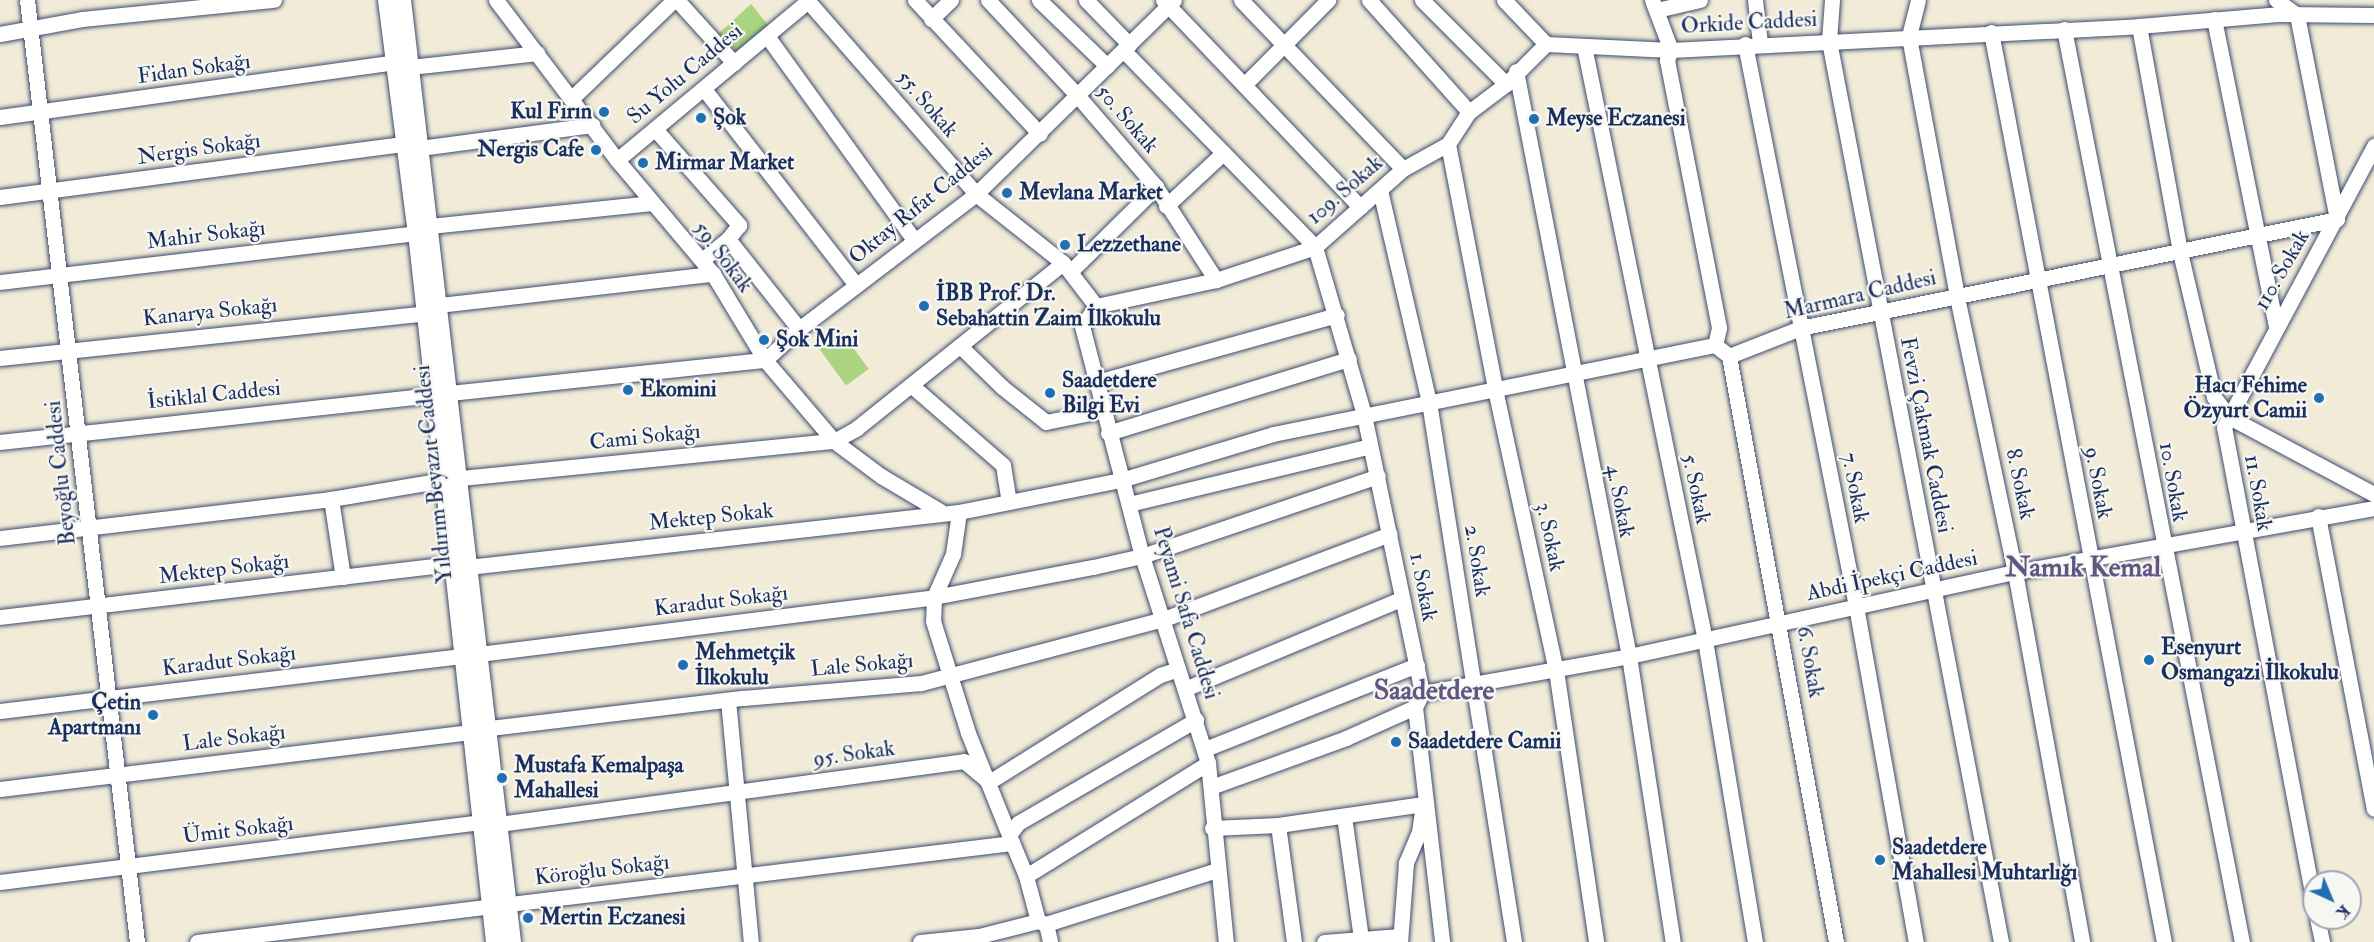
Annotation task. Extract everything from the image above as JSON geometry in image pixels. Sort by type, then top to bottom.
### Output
[{"type":"main road","name":"Yıldırım Beyazıt Caddesi","points":[[387,0],[403,65]]},
{"type":"main road","name":"Yıldırım Beyazıt Caddesi","points":[[402,0],[403,65],[433,309],[471,655],[482,730],[490,823],[500,905],[512,942]]},
{"type":"main road","name":"Yıldırım Beyazıt Caddesi","points":[[495,942],[500,905]]},
{"type":"street","name":"Beyoğlu Caddesi","points":[[27,0],[48,191],[62,275],[137,942]]},
{"type":"street","points":[[0,34],[81,19],[274,0]]},
{"type":"street","points":[[571,99],[675,0],[734,63]]},
{"type":"street","name":"Su Yolu Caddesi","points":[[617,160],[808,0]]},
{"type":"street","name":"55. Sokak","points":[[808,0],[976,194],[1067,267],[1096,306]]},
{"type":"street","points":[[915,0],[1040,134]]},
{"type":"street","points":[[931,18],[951,0]]},
{"type":"street","name":"50. Sokak","points":[[988,0],[1077,95],[1156,187],[1166,206],[1216,280]]},
{"type":"street","points":[[1039,0],[1107,66]]},
{"type":"street","points":[[1086,0],[1223,153],[1315,247]]},
{"type":"street","points":[[1241,0],[1403,169]]},
{"type":"street","points":[[1244,85],[1328,0]]},
{"type":"street","points":[[1369,0],[1469,112]]},
{"type":"street","points":[[1422,0],[1506,84]]},
{"type":"street","points":[[1504,0],[1546,44]]},
{"type":"street","points":[[1700,0],[1654,5],[1671,50],[1667,60],[1719,328],[1715,345]]},
{"type":"street","name":"7. Sokak","points":[[1755,0],[1753,44],[1800,328],[1856,606],[1916,942]]},
{"type":"street","name":"Fevzi Çakmak Caddesi","points":[[1832,0],[1829,41],[2001,942]]},
{"type":"street","points":[[1909,36],[1918,0]]},
{"type":"street","points":[[2276,0],[2297,15],[2337,219]]},
{"type":"street","points":[[1168,2],[1360,207]]},
{"type":"street","name":"Oktay Rıfat Caddesi","points":[[765,360],[799,329],[976,194],[1040,134],[1168,2]]},
{"type":"street","name":"59. Sokak","points":[[504,3],[537,53],[617,160],[713,274],[765,360],[834,441],[881,476],[940,511]]},
{"type":"street","name":"Orkide Caddesi","points":[[1546,44],[1671,50],[2064,28],[2139,26],[2214,19],[2297,15],[2374,15]]},
{"type":"street","points":[[2214,19],[2276,326]]},
{"type":"street","points":[[2139,26],[2180,252],[2214,397],[2229,417],[2374,494]]},
{"type":"street","name":"10. Sokak","points":[[2064,28],[2111,266],[2162,545],[2242,942]]},
{"type":"street","name":"9. Sokak","points":[[1990,32],[2164,942]]},
{"type":"street","points":[[767,36],[914,240]]},
{"type":"street","name":"8. Sokak","points":[[1909,36],[1957,297],[2015,572],[2082,942]]},
{"type":"street","name":"109. Sokak","points":[[1096,306],[1216,280],[1315,247],[1403,169],[1448,144],[1469,112],[1506,84],[1516,71],[1546,44]]},
{"type":"street","name":"5. Sokak","points":[[1584,46],[1705,640],[1755,942]]},
{"type":"street","name":"Fidan Sokağı","points":[[0,117],[403,65],[537,53]]},
{"type":"street","name":"4. Sokak","points":[[1516,71],[1572,374],[1629,656],[1673,942]]},
{"type":"street","points":[[704,89],[856,285]]},
{"type":"street","name":"Nergis Sokağı","points":[[0,196],[592,125]]},
{"type":"street","points":[[655,129],[739,225],[728,239],[702,260]]},
{"type":"street","name":"3. Sokak","points":[[1448,144],[1495,389],[1556,670],[1596,942]]},
{"type":"street","name":"110. Sokak","points":[[2229,417],[2276,326],[2337,219],[2374,146]]},
{"type":"street","points":[[1166,206],[1223,153]]},
{"type":"street","points":[[834,441],[856,428],[960,346],[1067,267],[1156,187]]},
{"type":"street","name":"2. Sokak","points":[[1380,190],[1429,402],[1514,942]]},
{"type":"street","name":"Mahir Sokağı","points":[[0,282],[652,203]]},
{"type":"street","name":"Marmara Caddesi","points":[[1729,356],[1800,328],[2337,219]]},
{"type":"street","points":[[728,239],[799,329]]},
{"type":"street","name":"1. Sokak","points":[[1315,247],[1337,315],[1364,415],[1416,665],[1423,804],[1442,942]]},
{"type":"street","name":"Kanarya Sokağı","points":[[0,358],[433,309],[713,274]]},
{"type":"street","name":"Peyami Safa Caddesi","points":[[1096,306],[1082,326],[1108,433],[1142,556],[1164,619],[1178,669],[1187,688],[1206,756],[1226,942]]},
{"type":"street","points":[[1097,382],[1337,315]]},
{"type":"street","points":[[1364,415],[1715,345],[1729,356]]},
{"type":"street","points":[[960,346],[1002,387],[1046,422],[1104,411]]},
{"type":"street","name":"6. Sokak","points":[[1729,356],[1780,623],[1836,942]]},
{"type":"street","points":[[1108,433],[1348,359]]},
{"type":"street","name":"İstiklal Caddesi","points":[[0,442],[765,360]]},
{"type":"street","points":[[911,385],[1003,465],[1009,502]]},
{"type":"street","name":"Mektep Sokak","points":[[461,566],[940,511],[959,512],[1121,480],[1273,435],[1364,415]]},
{"type":"street","name":"11. Sokak","points":[[2229,417],[2224,427],[2241,529],[2308,870]]},
{"type":"street","name":"Cami Sokağı","points":[[0,538],[331,499],[452,479],[834,441]]},
{"type":"street","points":[[1129,504],[1370,446]]},
{"type":"street","name":"Karadut Sokağı","points":[[0,711],[934,597],[1142,556],[1378,476]]},
{"type":"street","points":[[331,499],[343,577]]},
{"type":"street","name":"Abdi İpekçi Caddesi","points":[[1210,787],[1346,738],[1418,700],[1473,684],[1629,656],[2015,572],[2241,529],[2374,508]]},
{"type":"street","points":[[959,512],[953,554],[934,597],[933,621],[968,733],[1050,942]]},
{"type":"street","points":[[2318,516],[2374,809]]},
{"type":"street","name":"Lale Sokağı","points":[[0,789],[728,699],[921,683],[1164,619],[1390,534]]},
{"type":"street","name":"Mektep Sokağı","points":[[0,617],[343,577],[461,566]]},
{"type":"street","points":[[1187,688],[1401,600]]},
{"type":"street","points":[[1026,876],[1206,756],[1416,665]]},
{"type":"street","points":[[989,782],[1160,675],[1178,669]]},
{"type":"street","points":[[728,699],[739,794],[751,942]]},
{"type":"street","points":[[1010,839],[1018,823],[1196,720]]},
{"type":"street","name":"95. Sokak","points":[[490,823],[739,794],[964,761],[989,782]]},
{"type":"street","points":[[1212,828],[1278,825],[1423,804],[1419,832],[1406,863],[1400,939],[1324,942]]},
{"type":"street","points":[[1344,816],[1361,939]]},
{"type":"street","name":"Ümit Sokağı","points":[[0,882],[490,823]]},
{"type":"street","points":[[1278,825],[1294,942]]},
{"type":"street","name":"Köroğlu Sokağı","points":[[197,942],[746,876],[1010,839]]},
{"type":"street","points":[[920,942],[980,936],[1042,922],[1217,870]]},
{"type":"green space","points":[[751,4],[768,25],[738,54],[727,39],[723,41],[717,35]]},
{"type":"green space","points":[[841,331],[869,369],[846,385],[818,347]]},
{"type":"place","name":"Kul Fırın","points":[[604,112]]},
{"type":"place","name":"Şok","points":[[701,118]]},
{"type":"place","name":"Meyse Eczanesi","points":[[1534,119]]},
{"type":"place","name":"Nergis Cafe","points":[[596,150]]},
{"type":"place","name":"Mirmar Market","points":[[643,163]]},
{"type":"place","name":"Mevlana Market","points":[[1007,193]]},
{"type":"place","name":"Lezzethane","points":[[1065,245]]},
{"type":"place","name":"İBB Prof. Dr. Sebahattin Zaim İlkokulu","points":[[924,306]]},
{"type":"place","name":"Şok Mini","points":[[764,340]]},
{"type":"place","name":"Ekomini","points":[[628,390]]},
{"type":"place","name":"Saadetdere Bilgi Evi","points":[[1050,393]]},
{"type":"place","name":"Hacı Fehime Özyurt Camii","points":[[2319,398]]},
{"type":"place","name":"Esenyurt Osmangazi İlkokulu","points":[[2149,660]]},
{"type":"place","name":"Mehmetçik İlkokulu","points":[[683,665]]},
{"type":"place","name":"Çetin Apartmanı","points":[[153,715]]},
{"type":"place","name":"Saadetdere Camii","points":[[1396,742]]},
{"type":"place","name":"Mustafa Kemalpaşa Mahallesi","points":[[502,778]]},
{"type":"place","name":"Saadetdere Mahallesi Muhtarlığı","points":[[1880,860]]},
{"type":"place","name":"Mertin Eczanesi","points":[[528,918]]},
{"type":"district","name":"Namık Kemal","points":[[2083,568]]},
{"type":"district","name":"Saadetdere","points":[[1434,691]]}]
